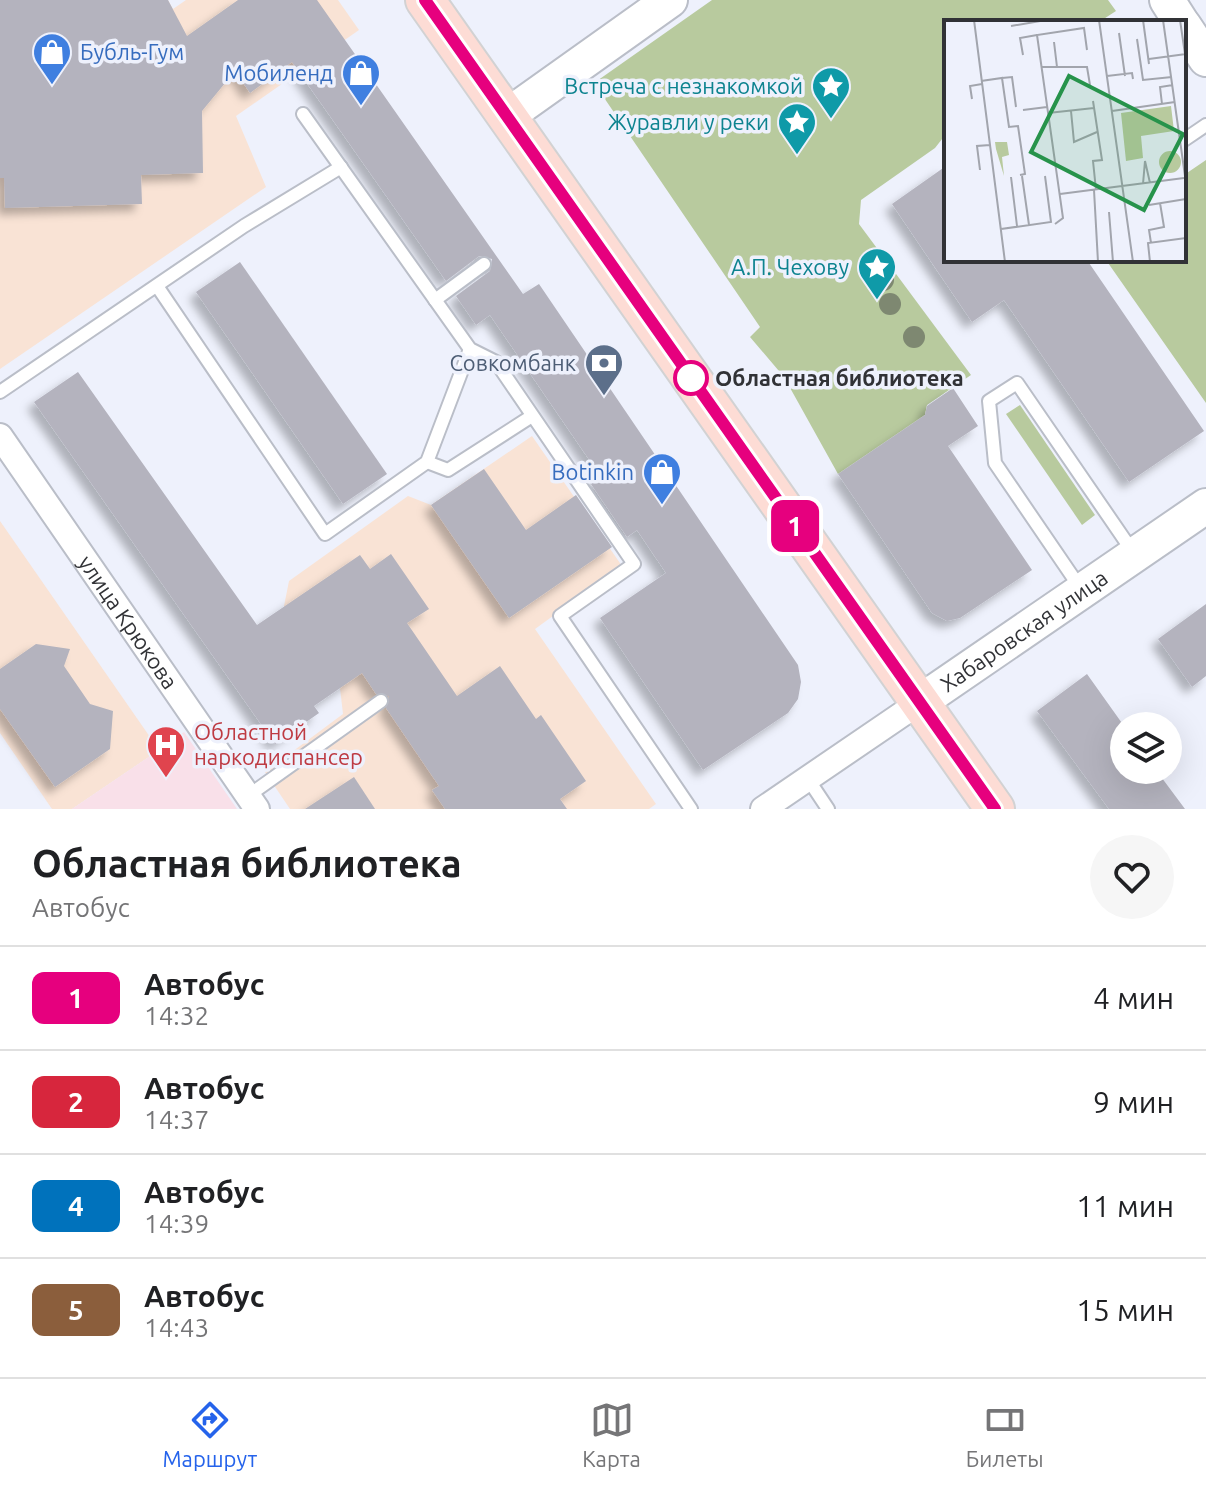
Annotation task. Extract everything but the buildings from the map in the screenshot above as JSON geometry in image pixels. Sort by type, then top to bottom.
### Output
[{"type":"main road","points":[[425,0],[995,809]]},
{"type":"street","points":[[507,116],[670,0]]},
{"type":"street","points":[[1167,0],[1180,20]]},
{"type":"street","points":[[1186,29],[1206,59]]},
{"type":"street","name":"улица Крюкова","points":[[0,436],[252,803]]},
{"type":"street","name":"Хабаровская улица","points":[[763,809],[1206,506]]},
{"type":"lane","points":[[303,114],[470,349],[496,362],[634,564],[560,616],[691,809]]},
{"type":"lane","points":[[1186,139],[1206,125]]},
{"type":"lane","points":[[0,392],[244,226],[341,167]]},
{"type":"lane","points":[[435,300],[484,264]]},
{"type":"lane","points":[[157,286],[325,534],[427,462],[470,349]]},
{"type":"lane","points":[[1082,591],[995,463],[989,401],[1017,383],[1135,554]]},
{"type":"lane","points":[[427,462],[448,470],[532,416]]},
{"type":"lane","points":[[252,803],[381,701]]},
{"type":"lane","points":[[808,779],[828,809]]},
{"type":"shaded area","points":[[0,0],[168,0],[173,9],[186,0],[338,0],[359,30],[236,116],[266,187],[0,369]]},
{"type":"shaded area","points":[[532,436],[622,566],[535,629],[656,804],[649,809],[290,809],[265,772],[343,714],[340,688],[284,606],[289,581],[408,496],[431,505]]},
{"type":"shaded area","points":[[0,521],[159,750],[72,809],[52,809],[0,733]]},
{"type":"shaded area","name":"Областной наркодиспансер","points":[[184,732],[237,809],[72,809],[159,750]]},
{"type":"green space","points":[[712,0],[1108,0],[1116,11],[1102,20],[944,20],[944,137],[935,148],[861,200],[859,224],[971,375],[927,405],[925,415],[838,474],[784,377],[750,337],[760,327],[594,83]]},
{"type":"green space","points":[[1206,160],[1206,403],[1107,262],[1186,262],[1186,174]]},
{"type":"green space","points":[[1020,405],[1095,515],[1082,525],[1006,414]]},
{"type":"bus line","name":"1","points":[[425,0],[995,809]]},
{"type":"place","name":"Бубль-Гум","points":[[52,86]]},
{"type":"place","name":"Мобиленд","points":[[361,107]]},
{"type":"place","name":"Встреча с незнакомкой","points":[[831,120]]},
{"type":"place","name":"Журавли у реки","points":[[797,156]]},
{"type":"place","name":"А.П. Чехову","points":[[877,301]]},
{"type":"place","name":"Областная библиотека","points":[[691,378]]},
{"type":"place","name":"Совкомбанк","points":[[604,397]]},
{"type":"place","name":"Botinkin","points":[[662,506]]},
{"type":"place","name":"Областной наркодиспансер","points":[[166,779]]}]
